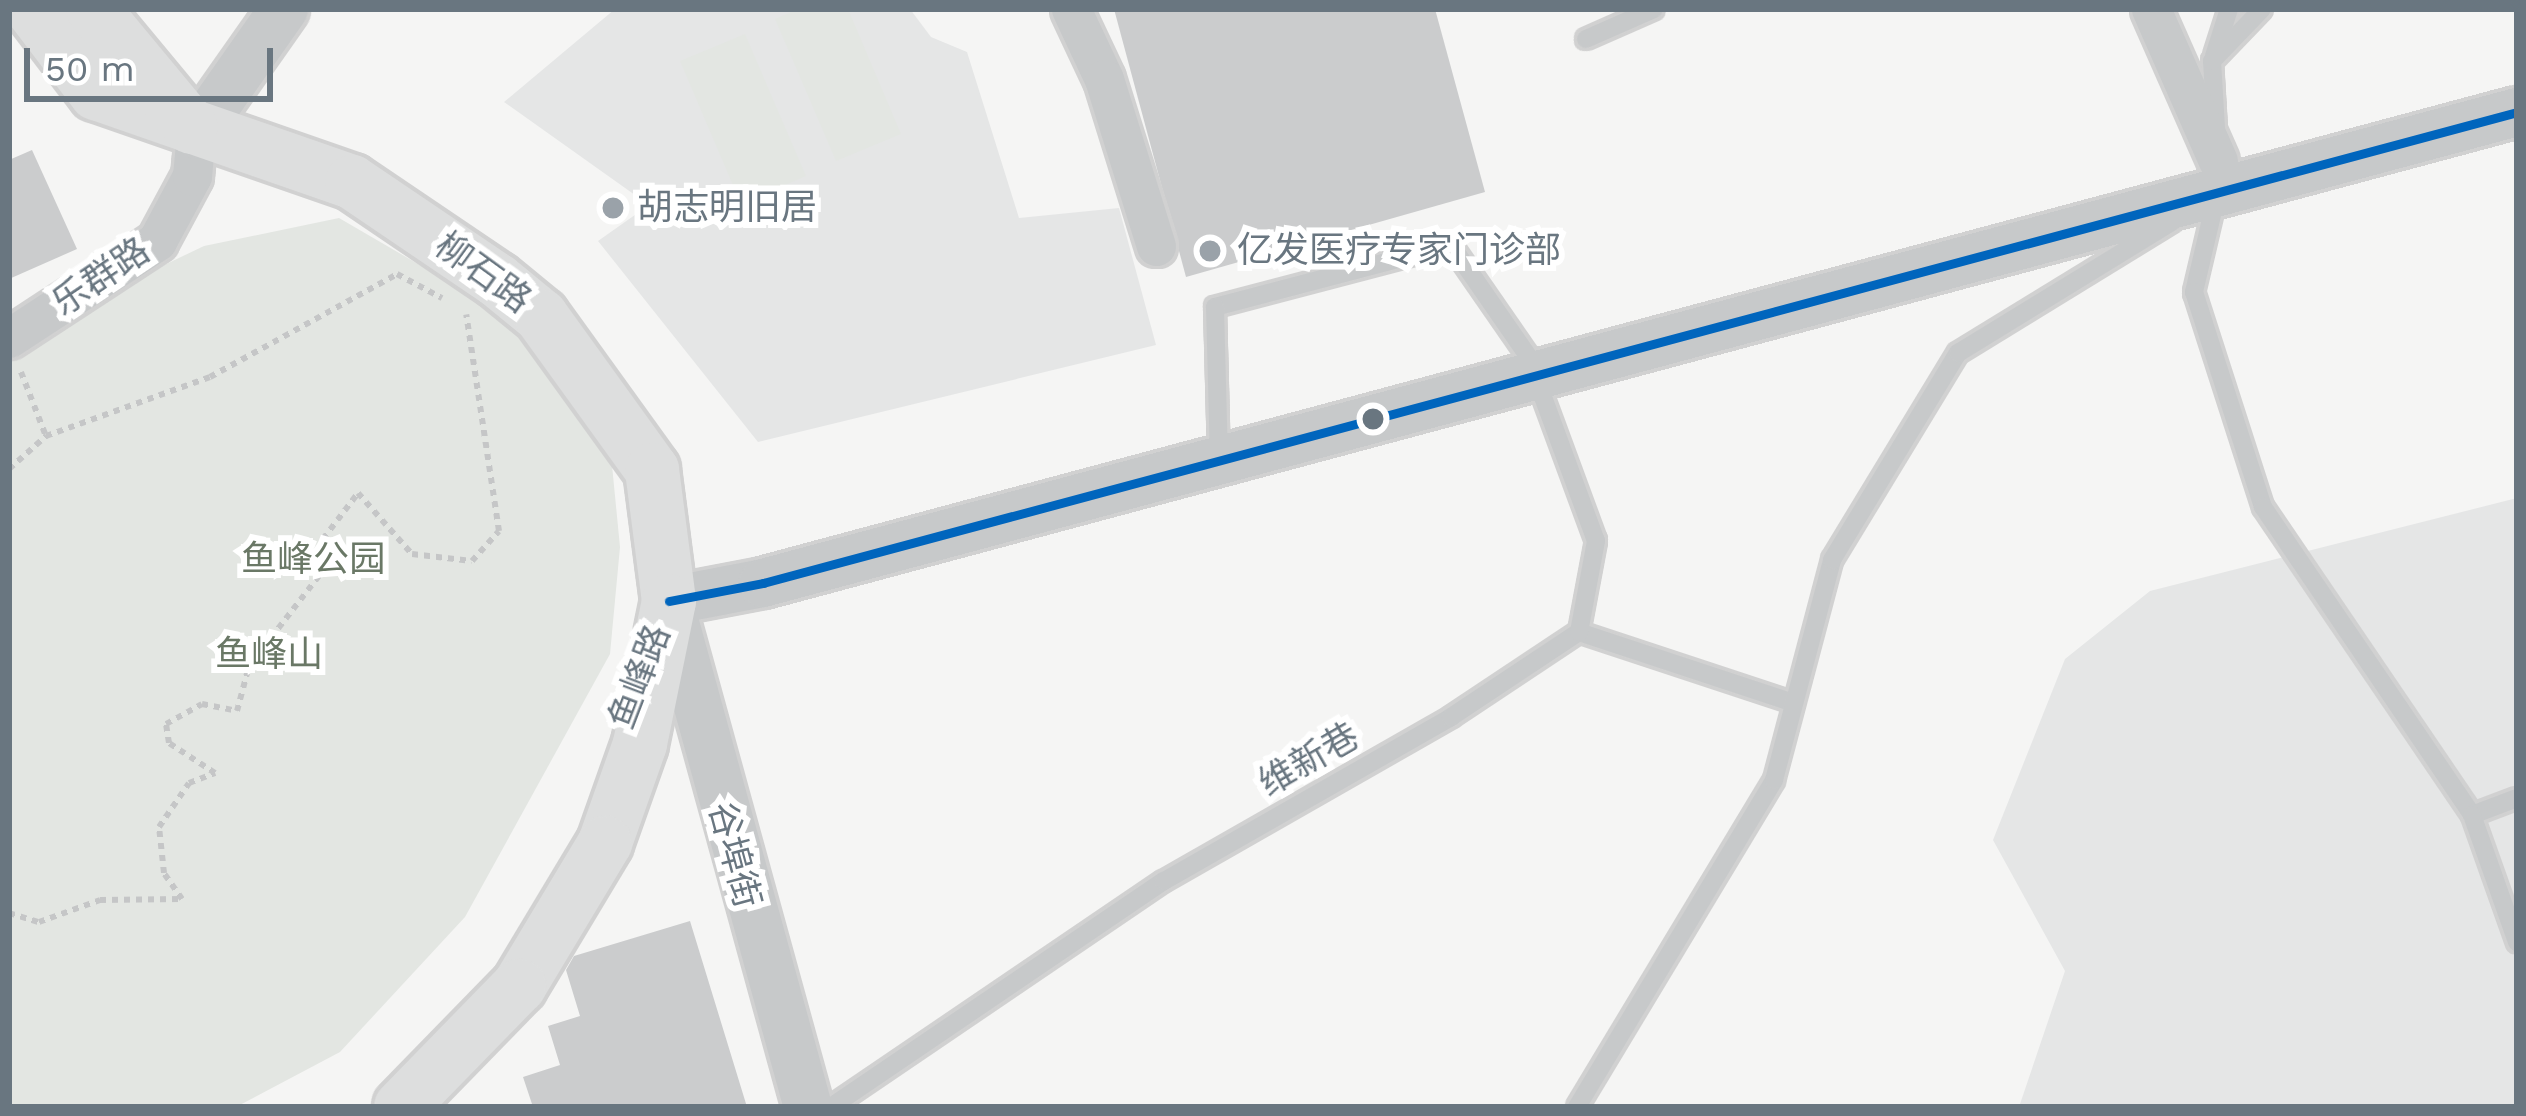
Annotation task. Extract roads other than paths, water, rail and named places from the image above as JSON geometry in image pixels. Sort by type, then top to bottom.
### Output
[{"type":"main road","name":"柳石路","points":[[32,9],[96,93],[196,134],[352,182],[482,296],[542,316],[652,470],[669,601]]},
{"type":"main road","points":[[93,9],[196,134]]},
{"type":"main road","name":"鱼峰路","points":[[358,1107],[384,1092],[494,974],[577,840],[669,601]]},
{"type":"main road","name":"鱼峰路","points":[[400,1107],[519,986],[604,842],[640,744],[669,601]]},
{"type":"street","points":[[196,134],[284,9]]},
{"type":"street","points":[[1071,9],[1104,79],[1156,246]]},
{"type":"street","points":[[2151,9],[2217,178]]},
{"type":"street","points":[[669,601],[1219,461],[1532,366],[2217,178],[2517,112]]},
{"type":"street","name":"乐群路","points":[[13,350],[157,241],[192,176],[196,134]]},
{"type":"street","name":"谷埠街","points":[[669,601],[808,1107]]},
{"type":"lane","points":[[1586,40],[1654,9]]},
{"type":"lane","points":[[2229,9],[2212,61],[2217,178],[2194,292],[2263,507],[2471,815],[2517,942]]},
{"type":"lane","points":[[2212,61],[2262,9]]},
{"type":"lane","points":[[1576,1107],[1774,780],[1832,560],[1958,353],[2217,178]]},
{"type":"lane","points":[[1219,461],[1215,307],[1451,245],[1532,366],[1596,542],[1579,632],[1794,703]]},
{"type":"lane","name":"维新巷","points":[[831,1107],[1164,881],[1450,718],[1579,632]]},
{"type":"lane","points":[[2471,815],[2517,798]]},
{"type":"place","name":"胡志明旧居","points":[[613,208]]},
{"type":"place","name":"亿发医疗专家门诊部","points":[[1210,251]]},
{"type":"park label","name":"鱼峰公园","points":[[313,560]]},
{"type":"park label","name":"鱼峰山","points":[[269,655]]}]
